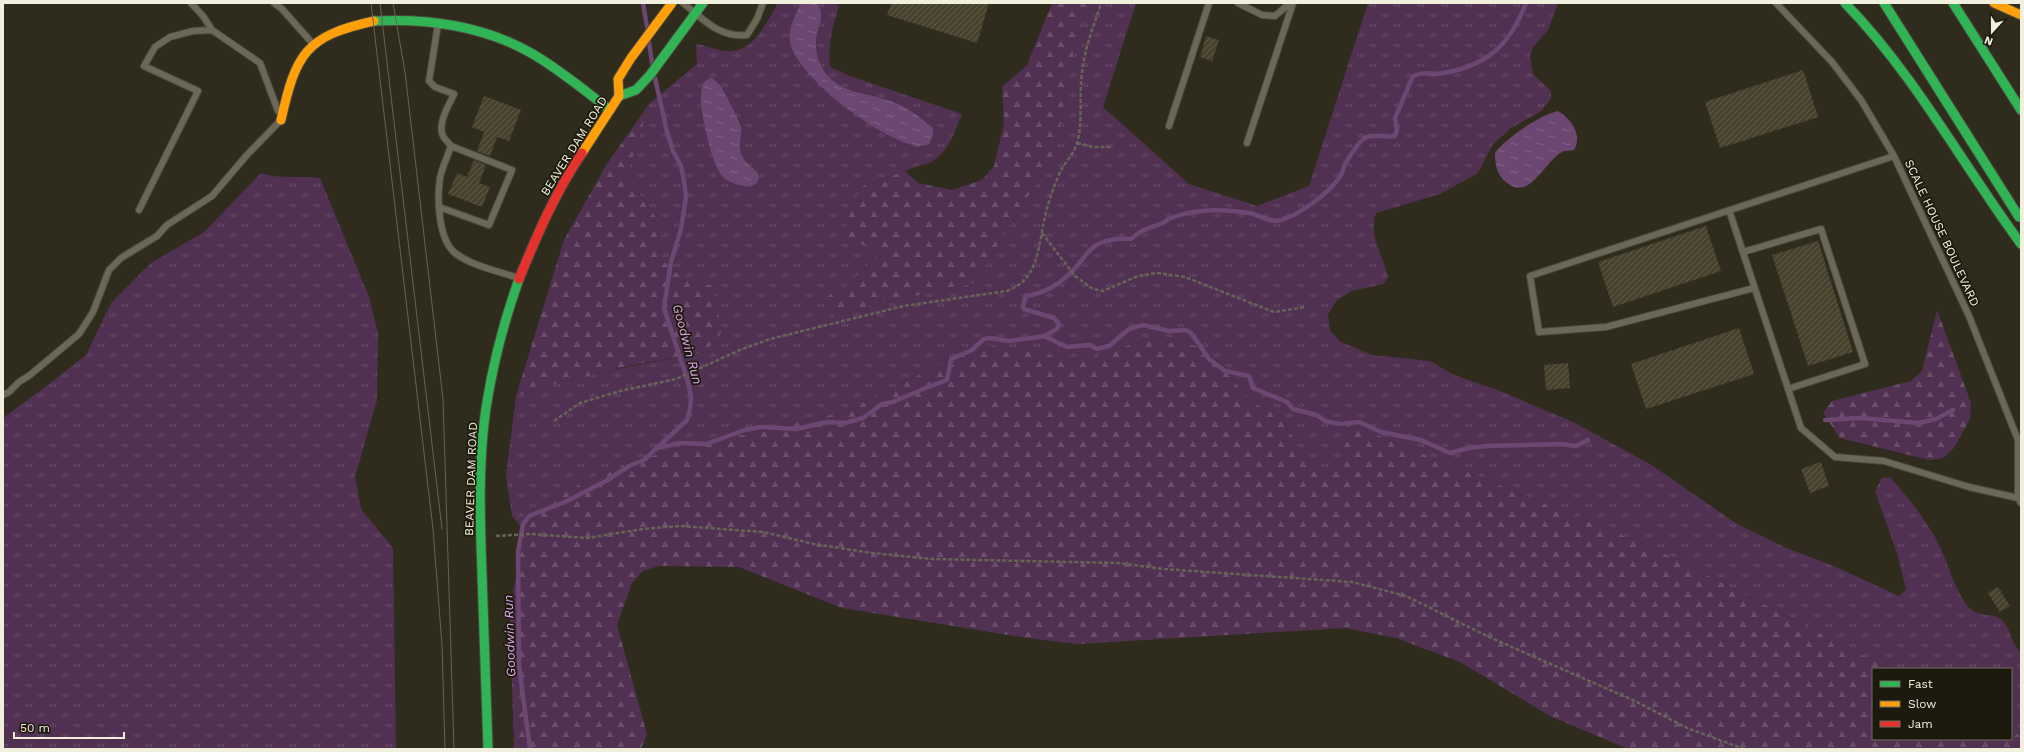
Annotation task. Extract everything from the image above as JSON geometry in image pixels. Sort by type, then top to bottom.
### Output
[{"type":"main road","name":"BEAVER DAM ROAD","points":[[619,96],[636,90],[650,75],[703,3]]},
{"type":"main road","points":[[1845,3],[1869,26],[1902,67],[1926,100],[1981,188],[2021,244]]},
{"type":"main road","points":[[1884,3],[2021,221]]},
{"type":"main road","points":[[1953,3],[2021,110]]},
{"type":"main road","points":[[1994,3],[2021,15]]},
{"type":"main road","name":"BEAVER DAM ROAD","points":[[488,749],[481,536],[482,438],[495,358],[506,315],[538,231],[556,195],[619,96],[618,79],[631,58],[669,7]]},
{"type":"main road","points":[[281,120],[294,73],[302,57],[314,45],[327,35],[360,24],[396,20],[438,22],[470,28],[494,35],[519,47],[560,73],[610,110]]},
{"type":"lane","points":[[3,395],[45,364],[79,334],[93,312],[109,270],[122,258],[157,236],[167,225],[212,196],[246,156],[281,120],[260,63],[212,30],[203,16],[191,3]]},
{"type":"lane","points":[[274,3],[282,8],[314,45]]},
{"type":"lane","points":[[683,3],[726,34],[736,36],[747,35],[757,19],[763,3]]},
{"type":"lane","points":[[1169,126],[1209,3]]},
{"type":"lane","points":[[1238,3],[1262,15],[1275,16],[1290,3]]},
{"type":"lane","points":[[1247,143],[1293,3]]},
{"type":"lane","name":"SCALE HOUSE BOULEVARD","points":[[1776,3],[1832,62],[1860,100],[1894,156],[1969,316],[2018,440],[2019,500]]},
{"type":"lane","points":[[438,22],[429,82],[435,87],[454,94],[442,121],[443,136],[452,146],[512,170],[489,225],[439,207]]},
{"type":"lane","points":[[139,210],[198,92],[144,66],[155,47],[170,37],[193,31],[212,30]]},
{"type":"lane","points":[[452,146],[440,177],[439,207],[447,245],[456,253],[468,260],[519,279]]},
{"type":"lane","points":[[1754,288],[1606,327],[1539,332],[1530,276],[1894,156]]},
{"type":"lane","points":[[1729,210],[1801,428],[1835,457],[1884,461],[1969,487],[2019,500]]},
{"type":"lane","points":[[1743,252],[1821,229],[1824,236],[1865,364],[1788,389]]},
{"type":"path","points":[[554,421],[580,403],[620,391],[676,379],[755,344],[790,333],[904,306],[987,295],[1015,288],[1030,275],[1036,263],[1049,200],[1061,168],[1077,143],[1082,72],[1088,44],[1102,3]]},
{"type":"path","points":[[1077,143],[1113,147]]},
{"type":"path","points":[[1042,232],[1075,276],[1085,285],[1103,291],[1148,273],[1169,274],[1186,277],[1274,312],[1306,307]]},
{"type":"path","points":[[505,536],[531,534],[587,538],[643,529],[680,526],[763,532],[814,544],[872,553],[932,559],[1118,563],[1164,569],[1352,582],[1406,596],[1489,637],[1635,701],[1687,728],[1744,749]]},
{"type":"green space","points":[[778,3],[835,3],[839,6],[831,36],[830,67],[850,76],[962,114],[948,146],[936,159],[929,163],[863,186],[880,252],[850,284],[821,300],[836,317],[865,307],[975,283],[1057,149],[1069,72],[1079,31],[1092,3],[1136,3],[1103,107],[1189,184],[1257,206],[1309,186],[1368,3],[1558,3],[1548,30],[1533,47],[1530,57],[1533,74],[1551,91],[1551,99],[1540,112],[1511,128],[1493,144],[1478,173],[1440,194],[1376,213],[1374,221],[1375,237],[1388,277],[1384,284],[1351,291],[1336,301],[1328,315],[1330,331],[1341,342],[1372,355],[1430,361],[1454,375],[1500,391],[1573,422],[1650,464],[1737,524],[1784,547],[1836,567],[1899,596],[1906,590],[1898,556],[1875,491],[1882,478],[1890,477],[1932,532],[1941,549],[1957,589],[1966,604],[1975,612],[1995,616],[2003,621],[2015,645],[2021,652],[2021,736],[2012,732],[2012,668],[1888,668],[1658,550],[1348,423],[1341,467],[1326,475],[1311,469],[1280,415],[1252,403],[1210,353],[1145,340],[1090,358],[1073,359],[982,344],[844,412],[638,459],[594,477],[551,500],[524,530],[512,516],[506,475],[516,396],[586,376],[705,352],[685,281],[662,260],[655,216],[626,176],[649,104],[697,64],[696,44],[723,51],[734,51],[751,43],[763,28]],"holes":[[[711,77],[720,86],[741,124],[740,148],[742,157],[758,173],[759,177],[708,137],[703,120]]]},
{"type":"green space","points":[[1052,3],[1092,3],[1079,31],[1069,72],[1057,149],[975,283],[865,307],[836,317],[821,300],[850,284],[880,252],[844,237],[848,211],[863,186],[905,171],[918,183],[952,190],[982,180],[994,166],[1004,124],[1002,87],[1027,65]]},
{"type":"green space","points":[[649,104],[626,176],[655,216],[662,260],[685,281],[711,285],[723,331],[705,352],[633,365],[545,387],[516,396],[564,240],[605,167]]},
{"type":"green space","points":[[261,173],[282,177],[320,178],[369,297],[378,333],[377,400],[355,477],[361,509],[393,548],[396,749],[3,749],[3,418],[86,355],[111,303],[151,263],[204,232]]},
{"type":"green space","points":[[1937,310],[1971,403],[1970,419],[1954,448],[1943,458],[1929,460],[1840,438],[1823,413],[1832,401],[1911,381],[1922,371]]},
{"type":"green space","points":[[1145,340],[1197,346],[1210,353],[1252,403],[1280,415],[1311,469],[1326,475],[1341,467],[1348,423],[1658,550],[1888,668],[1872,668],[1872,740],[2012,740],[2012,732],[2021,736],[2021,749],[1628,749],[1550,716],[1460,662],[1396,638],[1345,628],[1078,644],[1027,638],[842,608],[739,567],[658,566],[643,571],[632,583],[617,625],[647,734],[641,749],[514,749],[510,610],[524,530],[551,500],[594,477],[638,459],[844,412],[982,344],[1073,359],[1090,358]]},
{"type":"water","points":[[801,3],[816,3],[821,12],[816,40],[816,49],[819,62],[826,74],[840,86],[890,101],[913,112],[933,128],[933,135],[929,144],[917,146],[884,133],[845,107],[810,76],[798,60],[790,41],[790,30]]},
{"type":"water","points":[[711,77],[722,88],[740,123],[741,152],[746,161],[758,173],[759,176],[758,181],[754,185],[743,186],[725,179],[718,170],[714,161],[707,138],[701,105],[703,83]]},
{"type":"water","points":[[1558,111],[1567,118],[1574,128],[1577,139],[1574,150],[1563,151],[1555,157],[1530,184],[1523,187],[1515,187],[1507,183],[1497,170],[1495,153],[1515,134],[1533,122]]},
{"type":"building","points":[[891,3],[989,3],[977,43],[887,15]]},
{"type":"building","points":[[1206,36],[1219,40],[1212,61],[1200,57]]},
{"type":"building","points":[[1803,70],[1818,117],[1720,148],[1705,102]]},
{"type":"building","points":[[484,96],[521,110],[509,141],[497,137],[490,156],[477,151],[484,132],[472,127]]},
{"type":"building","points":[[474,160],[486,165],[479,183],[490,187],[482,207],[448,194],[457,173],[467,177]]},
{"type":"building","points":[[1706,226],[1721,271],[1613,307],[1598,262]]},
{"type":"building","points":[[1818,241],[1853,352],[1808,366],[1772,255]]},
{"type":"building","points":[[1739,328],[1754,374],[1646,409],[1631,364]]},
{"type":"building","points":[[1568,363],[1570,388],[1546,390],[1544,365]]},
{"type":"building","points":[[1821,462],[1829,486],[1810,493],[1801,469]]},
{"type":"building","points":[[1998,587],[2010,606],[2000,612],[1988,593]]},
{"type":"waterway","name":"Goodwin Run","points":[[643,3],[647,27]]},
{"type":"waterway","points":[[657,448],[680,443],[706,444],[745,430],[761,427],[796,429],[828,422],[845,423],[863,418],[882,404],[893,402],[947,380],[951,359],[972,350],[984,339],[991,338],[1009,341],[1032,338],[1044,336],[1057,329],[1059,324],[1054,318],[1024,309],[1023,306],[1026,296],[1033,295],[1060,282],[1092,248],[1103,242],[1131,239],[1138,233],[1163,223],[1171,218],[1190,212],[1210,210],[1249,213],[1268,220],[1276,221],[1297,213],[1314,202],[1336,182],[1342,174],[1344,165],[1363,139],[1372,136],[1395,136],[1397,130],[1395,118],[1413,76],[1422,73],[1440,74],[1460,69],[1473,65],[1496,51],[1513,31],[1526,3]]},
{"type":"waterway","name":"Goodwin Run","points":[[649,42],[652,63]]},
{"type":"waterway","name":"Goodwin Run","points":[[530,749],[519,666],[518,552],[523,524],[529,516],[567,501],[606,481],[629,466],[644,460],[687,420],[690,409],[691,396],[688,382],[664,308],[671,262],[681,229],[686,197],[681,166],[673,151],[667,132],[655,78]]},
{"type":"waterway","points":[[1044,336],[1067,347],[1090,345],[1097,349],[1109,346],[1129,329],[1143,325],[1169,331],[1186,330],[1192,334],[1209,359],[1225,371],[1249,376],[1253,388],[1287,402],[1293,409],[1317,415],[1325,421],[1340,424],[1359,422],[1381,432],[1421,440],[1450,453],[1469,448],[1487,446],[1561,444],[1576,446],[1588,440]]},
{"type":"waterway","points":[[1825,420],[1860,418],[1919,423],[1936,419],[1953,410]]},
{"type":"tram line","points":[[371,3],[433,529],[442,645],[445,749]]},
{"type":"tram line","points":[[380,3],[442,529]]},
{"type":"tram line","points":[[393,3],[405,72],[443,399],[454,749]]},
{"type":"traffic: fast","points":[[619,96],[636,90],[650,75],[703,3]]},
{"type":"traffic: fast","points":[[1845,3],[1894,60],[1916,90],[1999,214],[2021,244]]},
{"type":"traffic: fast","points":[[1884,3],[2019,217]]},
{"type":"traffic: fast","points":[[1953,3],[2021,110]]},
{"type":"traffic: fast","points":[[374,21],[394,20],[435,23],[475,30],[494,36],[531,53],[552,66],[610,110]]},
{"type":"traffic: fast","points":[[488,749],[480,491],[483,428],[496,358],[508,311],[519,279]]},
{"type":"traffic: slow","points":[[582,153],[619,96],[618,79],[631,58],[672,3]]},
{"type":"traffic: slow","points":[[1994,3],[2021,15]]},
{"type":"traffic: slow","points":[[281,120],[292,79],[307,51],[318,42],[332,34],[374,21]]},
{"type":"traffic: jam","points":[[519,279],[555,199],[582,153]]}]
